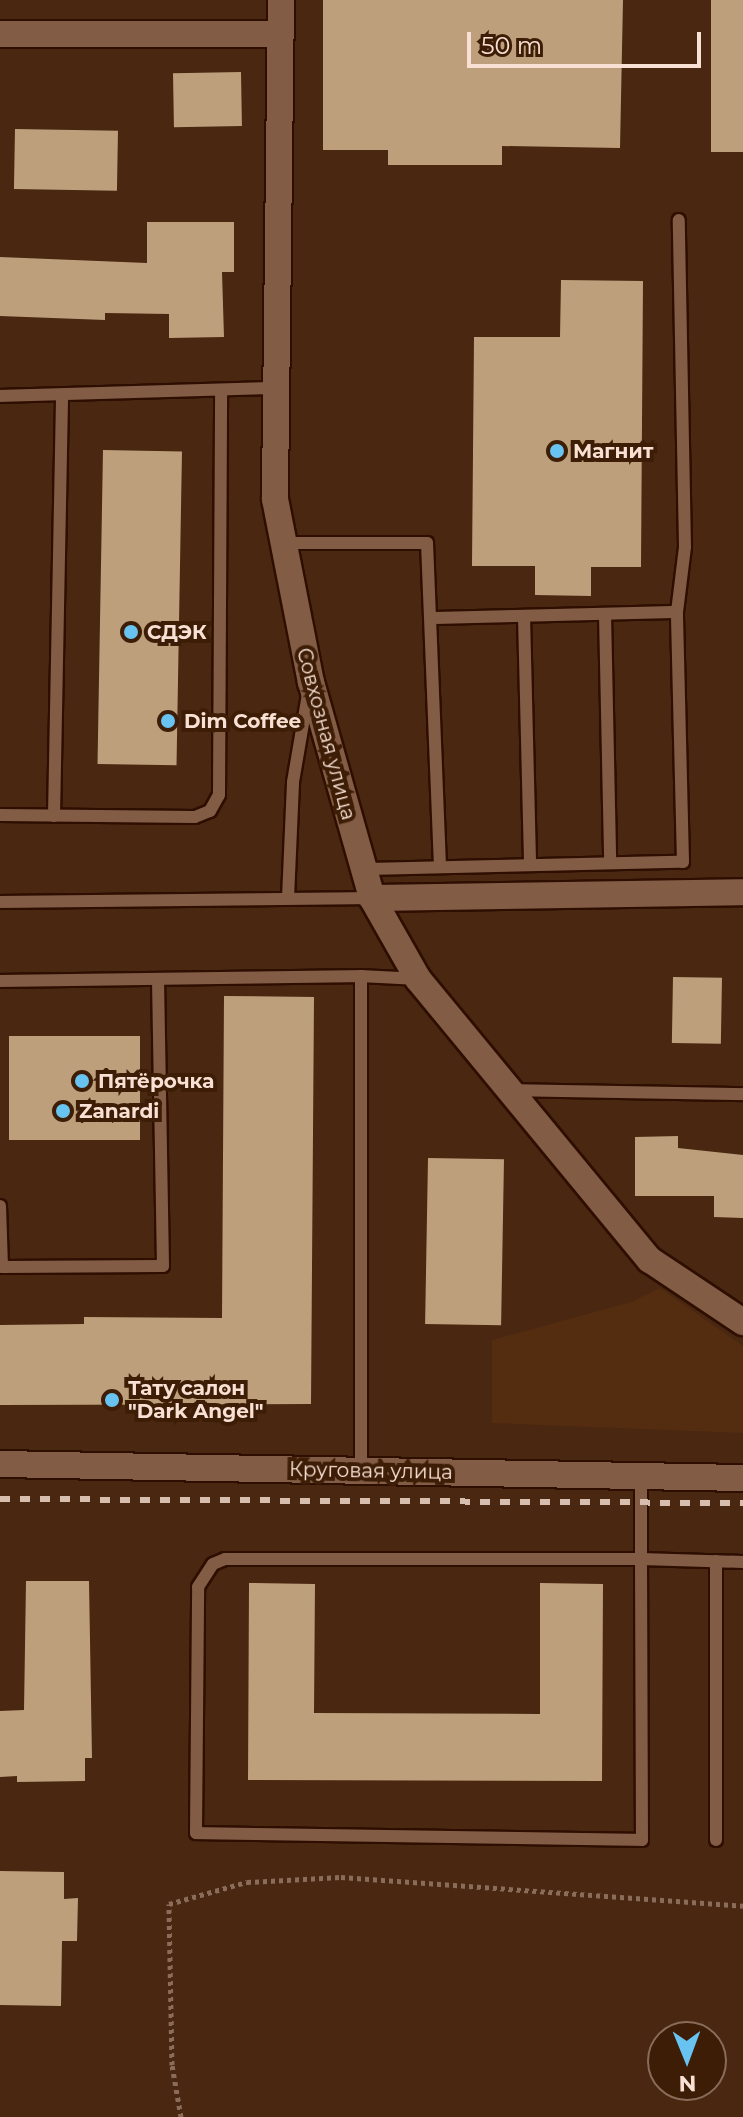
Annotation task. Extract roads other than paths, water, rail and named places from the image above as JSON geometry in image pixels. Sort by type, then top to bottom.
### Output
[{"type":"street","name":"Совхозная улица","points":[[281,0],[273,388],[275,499],[311,682],[372,898],[418,979],[506,1090],[650,1260],[743,1322]]},
{"type":"street","points":[[0,34],[281,34]]},
{"type":"street","points":[[372,898],[743,892]]},
{"type":"street","name":"Круговая улица","points":[[0,1464],[743,1478]]},
{"type":"lane","points":[[363,869],[683,862],[677,612],[685,547],[679,220]]},
{"type":"lane","points":[[0,396],[221,394],[273,388]]},
{"type":"lane","points":[[0,815],[195,817],[210,811],[219,795],[221,394]]},
{"type":"lane","points":[[54,816],[62,396]]},
{"type":"lane","points":[[282,543],[427,543],[440,867]]},
{"type":"lane","points":[[431,618],[677,612]]},
{"type":"lane","points":[[605,614],[610,863]]},
{"type":"lane","points":[[524,616],[530,865]]},
{"type":"lane","points":[[288,898],[293,782],[311,682]]},
{"type":"lane","points":[[0,902],[372,898]]},
{"type":"lane","points":[[0,981],[361,976],[418,979]]},
{"type":"lane","points":[[361,976],[361,1471]]},
{"type":"lane","points":[[0,1206],[2,1267],[163,1266],[158,979]]},
{"type":"lane","points":[[506,1090],[743,1094]]},
{"type":"lane","points":[[641,1476],[641,1559],[642,1840],[196,1833],[198,1587],[213,1564],[225,1559],[641,1559],[743,1562]]},
{"type":"lane","points":[[716,1561],[716,1840]]},
{"type":"railway","points":[[0,1499],[743,1503]]},
{"type":"place","name":"Магнит","points":[[557,451]]},
{"type":"place","name":"СДЭК","points":[[131,632]]},
{"type":"place","name":"Dim Coffee","points":[[168,721]]},
{"type":"place","name":"Пятёрочка","points":[[82,1081]]},
{"type":"place","name":"Zanardi","points":[[63,1111]]},
{"type":"place","name":"Тату салон \"Dark Angel\"","points":[[112,1400]]}]
